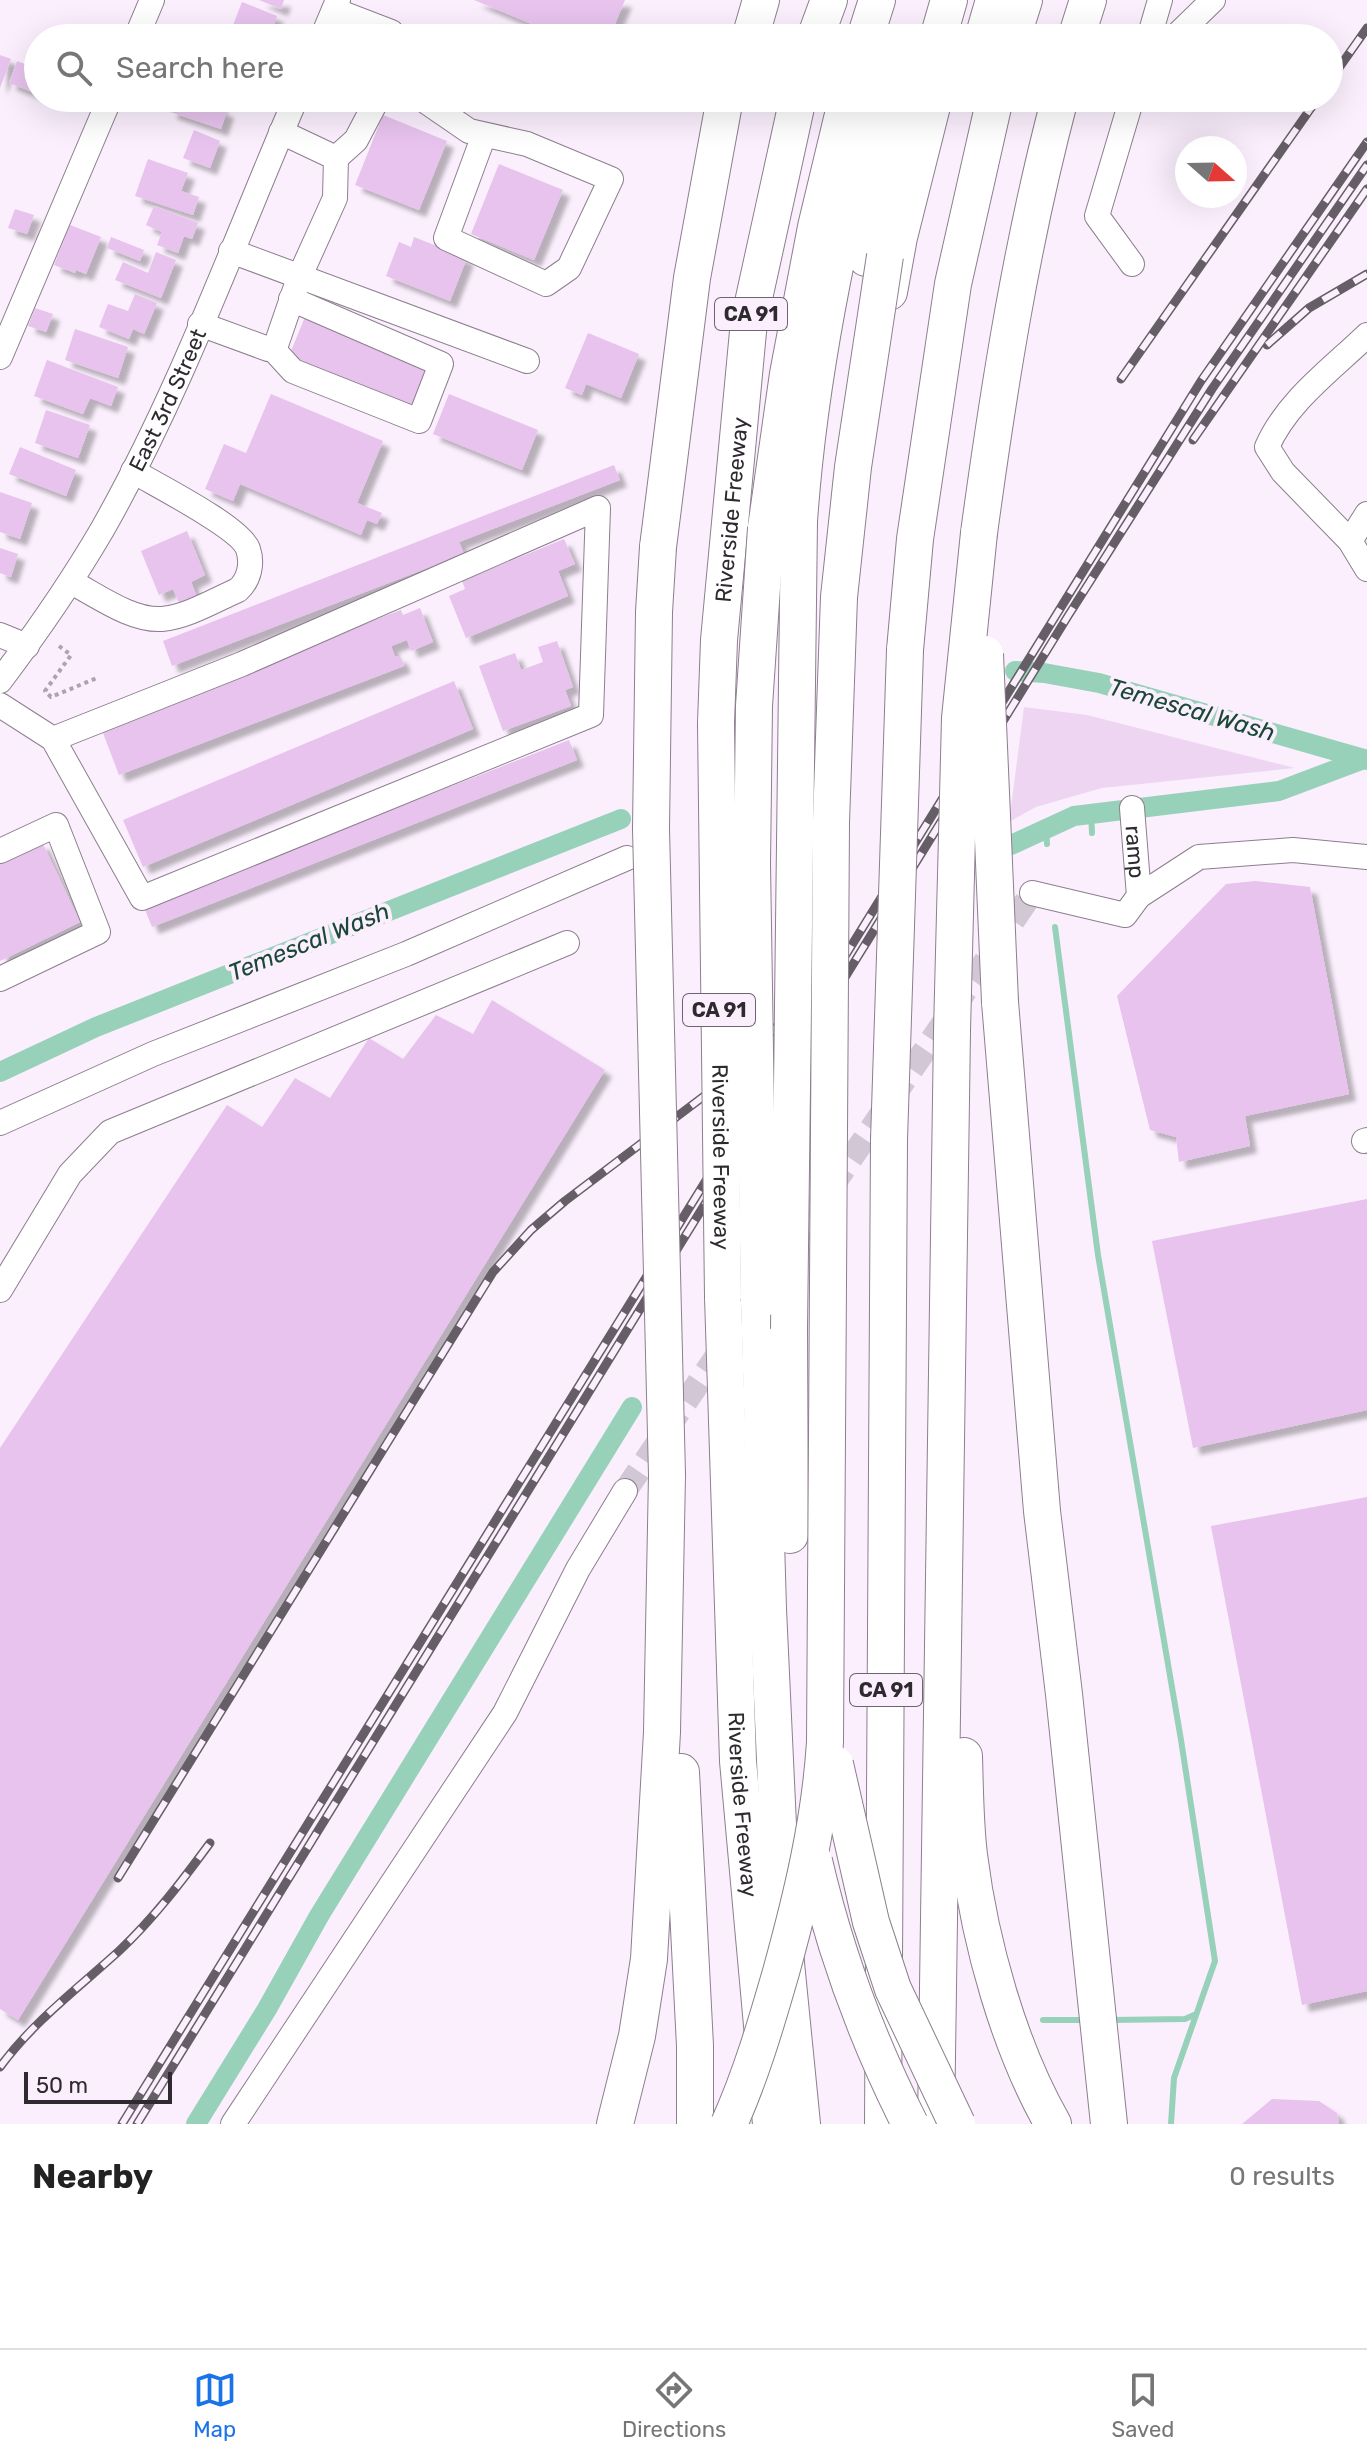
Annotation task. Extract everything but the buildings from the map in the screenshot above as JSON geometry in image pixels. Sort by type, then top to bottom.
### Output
[{"type":"highway","points":[[740,24],[744,0]]},
{"type":"highway","points":[[754,24],[761,0]]},
{"type":"highway","points":[[820,24],[829,0]]},
{"type":"highway","points":[[869,24],[877,0]]},
{"type":"highway","points":[[892,24],[899,0]]},
{"type":"highway","points":[[922,24],[928,0]]},
{"type":"highway","points":[[942,24],[949,0]]},
{"type":"highway","points":[[954,24],[960,0]]},
{"type":"highway","points":[[987,24],[994,0]]},
{"type":"highway","points":[[1016,24],[1024,0]]},
{"type":"highway","points":[[1080,24],[1088,0]]},
{"type":"highway","points":[[695,2124],[695,2046],[667,1475],[651,829],[653,627],[658,547],[692,278],[722,112]]},
{"type":"highway","points":[[708,187],[729,112]]},
{"type":"highway","name":"Riverside Freeway","points":[[771,2124],[738,1761],[723,1297],[716,723],[719,640],[749,321],[795,112]]},
{"type":"highway","points":[[844,112],[816,227],[788,374],[782,524],[804,1328],[816,1532],[819,1668],[828,1735],[871,1922],[893,1989],[957,2124]]},
{"type":"highway","points":[[802,2124],[783,1933],[768,1609],[752,864],[754,706],[782,524],[804,445],[824,320],[870,112]]},
{"type":"highway","points":[[729,2124],[758,2052],[802,1895],[822,1784],[825,1742],[831,822],[839,597],[876,257],[900,112]]},
{"type":"highway","points":[[703,2124],[735,2055],[771,1946],[790,1845],[802,1747],[807,1197],[818,670],[845,379],[918,112]]},
{"type":"highway","points":[[910,2124],[893,2091],[829,1926],[801,1805],[791,1694],[830,717],[856,501],[882,327],[899,237],[930,112]]},
{"type":"highway","points":[[953,284],[956,194],[968,112]]},
{"type":"highway","name":"CA 91","points":[[883,2124],[889,1140],[905,650],[915,539],[953,284],[992,112]]},
{"type":"highway","points":[[1053,2124],[1015,2042],[988,1951],[969,1855],[956,1611],[949,1320],[960,718],[979,533],[998,396],[1022,266],[1057,112]]},
{"type":"highway","points":[[979,533],[1000,1002],[1042,1511],[1109,2124]]},
{"type":"highway","name":"CA 91","points":[[936,2124],[949,1320]]},
{"type":"highway","points":[[615,2124],[637,2036],[649,1959],[661,1763],[667,1475]]},
{"type":"street","points":[[142,24],[152,0]]},
{"type":"street","points":[[1153,24],[1160,0]]},
{"type":"street","points":[[1188,24],[1213,0]]},
{"type":"street","points":[[328,24],[336,5],[375,24]]},
{"type":"street","points":[[0,357],[104,112]]},
{"type":"street","name":"East 3rd Street","points":[[0,681],[71,582],[133,471],[171,393],[290,112]]},
{"type":"street","points":[[272,348],[276,345],[295,289],[335,198],[336,158],[356,140],[371,112]]},
{"type":"street","points":[[441,112],[469,131],[527,144],[611,179],[569,268],[546,284],[446,238],[484,135]]},
{"type":"street","points":[[1128,112],[1097,216],[1132,264]]},
{"type":"street","points":[[281,132],[336,158]]},
{"type":"street","points":[[200,324],[272,348],[293,371],[419,421],[441,364],[295,289],[231,251]]},
{"type":"street","points":[[295,289],[527,361]]},
{"type":"street","points":[[1367,335],[1292,408],[1276,426],[1267,447],[1283,472],[1350,541],[1367,569]]},
{"type":"street","points":[[71,582],[131,613],[162,619],[238,590],[245,583],[250,569],[248,547],[229,527],[133,471]]},
{"type":"street","points":[[0,705],[53,739],[142,898],[591,715],[598,508],[242,664],[53,739]]},
{"type":"street","points":[[1350,541],[1367,514]]},
{"type":"street","points":[[0,635],[27,646]]},
{"type":"street","name":"ramp","points":[[1132,808],[1139,896]]},
{"type":"street","points":[[0,851],[56,825],[98,932],[0,979]]},
{"type":"street","points":[[1032,893],[1125,915],[1139,896],[1199,857],[1293,850],[1367,857]]},
{"type":"street","points":[[0,1123],[153,1054],[406,954],[627,858]]},
{"type":"street","points":[[0,1290],[70,1174],[110,1132],[567,943]]},
{"type":"street","points":[[233,2124],[505,1713],[578,1569],[625,1491]]},
{"type":"path","points":[[59,646],[71,655],[45,691],[51,697],[97,678]]},
{"type":"shaded area","points":[[1024,707],[1087,715],[1295,768],[1102,788],[1036,807],[1009,822]]},
{"type":"waterway","name":"Temescal Wash","points":[[1015,671],[1099,683],[1367,760]]},
{"type":"waterway","points":[[1011,845],[1074,816],[1279,791],[1364,759]]},
{"type":"waterway","points":[[1091,813],[1092,833]]},
{"type":"waterway","name":"Temescal Wash","points":[[0,1072],[96,1027],[621,819]]},
{"type":"waterway","points":[[1046,827],[1047,844]]},
{"type":"waterway","points":[[1055,927],[1098,1255],[1181,1740],[1215,1961],[1174,2078],[1171,2124]]},
{"type":"waterway","points":[[196,2124],[267,2009],[319,1916],[632,1407]]},
{"type":"waterway","points":[[1111,2020],[1185,2019],[1194,2015]]},
{"type":"waterway","points":[[1043,2020],[1087,2020]]},
{"type":"tunnel","points":[[790,1248],[1032,893]]},
{"type":"tunnel","points":[[625,1491],[725,1344]]},
{"type":"railway","points":[[1343,62],[1367,28]]},
{"type":"railway","points":[[1121,379],[1308,112]]},
{"type":"railway","points":[[122,2124],[1201,381],[1367,142]]},
{"type":"railway","points":[[137,2124],[1068,616],[1212,389],[1367,165]]},
{"type":"railway","points":[[1193,440],[1367,189]]},
{"type":"railway","points":[[1267,345],[1309,308],[1367,274]]},
{"type":"railway","points":[[118,1878],[493,1272],[531,1230],[565,1201],[724,1081],[787,1016],[824,965]]},
{"type":"railway","points":[[0,2067],[41,2021],[144,1926],[210,1843]]}]
